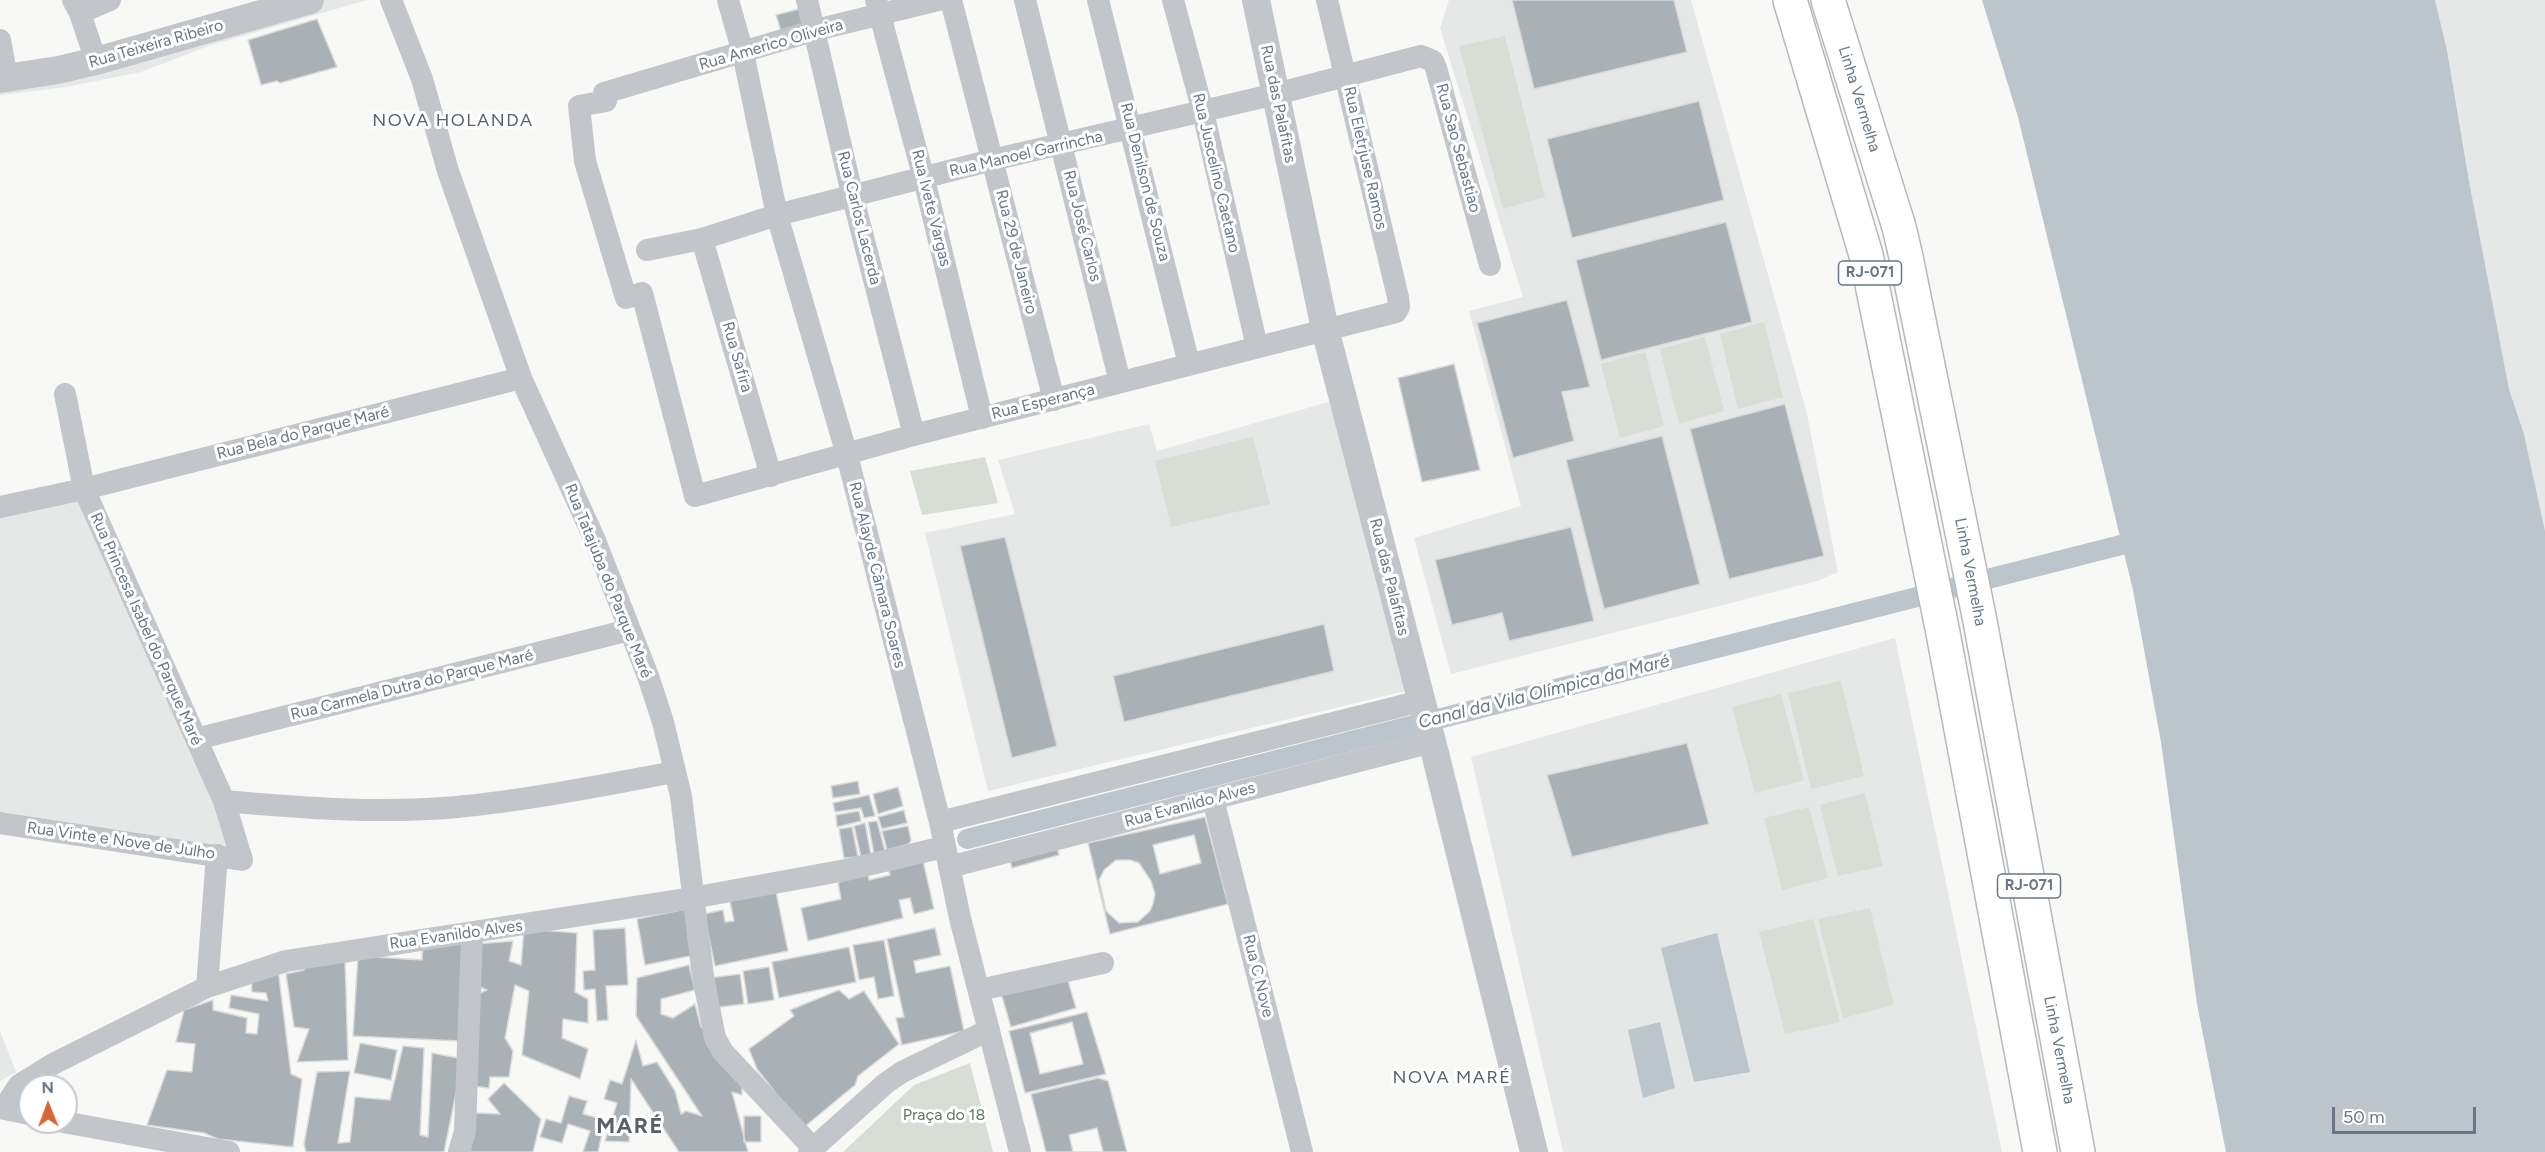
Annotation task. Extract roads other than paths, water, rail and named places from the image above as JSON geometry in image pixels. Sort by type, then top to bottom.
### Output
[{"type":"highway","name":"RJ-071","points":[[1790,0],[1866,255],[1943,633],[2040,1152]]},
{"type":"highway","name":"Linha Vermelha","points":[[1828,0],[1899,227],[1980,621],[2078,1152]]},
{"type":"street","points":[[96,62],[77,7],[110,0]]},
{"type":"street","name":"Rua Teixeira Ribeiro","points":[[4,79],[96,62],[310,0]]},
{"type":"street","name":"Rua Tatajuba do Parque Maré","points":[[391,0],[422,79],[448,171],[521,378],[594,538],[663,722],[681,796],[703,976],[716,1038],[723,1052],[811,1150]]},
{"type":"street","name":"Rua Alayde Câmara Soares","points":[[728,0],[743,53],[777,215],[847,455],[940,822],[1020,1152]]},
{"type":"street","name":"Rua Carlos Lacerda","points":[[807,0],[816,30],[853,198],[914,435]]},
{"type":"street","name":"Rua Americo Oliveira","points":[[695,496],[642,293],[626,298],[585,161],[579,106],[816,30],[878,7],[938,0]]},
{"type":"street","name":"Rua 29 de Janeiro","points":[[951,0],[1054,400]]},
{"type":"street","name":"Rua José Carlos","points":[[1025,0],[1120,382]]},
{"type":"street","name":"Rua Denilson de Souza","points":[[1098,0],[1189,364]]},
{"type":"street","name":"Rua Juscelino Caetano","points":[[1173,0],[1203,112],[1257,347]]},
{"type":"street","name":"Rua das Palafitas","points":[[1256,0],[1325,329],[1534,1152]]},
{"type":"street","name":"Rua Eletrjuse Ramos","points":[[1327,0],[1398,297],[1399,307],[1392,313]]},
{"type":"street","name":"Rua Ivete Vargas","points":[[878,7],[924,179],[982,418]]},
{"type":"street","points":[[0,40],[4,79]]},
{"type":"street","name":"Rua Sao Sebastiao","points":[[1404,59],[1428,57],[1436,68],[1490,266]]},
{"type":"street","name":"Rua Manoel Garrincha","points":[[647,250],[702,239],[777,215],[853,198],[992,160],[1062,146],[1346,77],[1404,59]]},
{"type":"street","name":"Rua Safira","points":[[702,239],[771,476]]},
{"type":"street","name":"Rua Esperança","points":[[695,496],[914,435],[1392,313]]},
{"type":"street","name":"Rua Bela do Parque Maré","points":[[0,507],[84,489],[521,378]]},
{"type":"street","name":"Rua Princesa Isabel do Parque Maré","points":[[65,394],[84,489],[224,801],[242,860]]},
{"type":"street","name":"Rua Carmela Dutra do Parque Maré","points":[[196,739],[629,630]]},
{"type":"street","points":[[940,822],[1426,720]]},
{"type":"street","name":"Rua Evanildo Alves","points":[[2,1108],[28,1077],[207,987],[286,961],[692,898],[846,870],[947,857],[1213,799],[1426,720]]},
{"type":"street","points":[[224,801],[342,809],[456,807],[501,802],[675,772]]},
{"type":"street","name":"Rua C Nove","points":[[1213,799],[1302,1152]]},
{"type":"street","name":"Rua Vinte e Nove de Julho","points":[[0,823],[242,860]]},
{"type":"street","points":[[207,987],[217,855]]},
{"type":"street","points":[[459,1152],[465,1131],[472,933]]},
{"type":"street","points":[[980,990],[1103,963]]},
{"type":"street","points":[[811,1150],[894,1077],[989,1030]]},
{"type":"street","points":[[2,1108],[18,1111]]},
{"type":"street","points":[[78,1125],[229,1152]]},
{"type":"waterway","name":"Canal da Vila Olímpica da Maré","points":[[967,839],[2121,545]]},
{"type":"district","name":"NOVA HOLANDA","points":[[453,121]]},
{"type":"district","name":"NOVA MARÉ","points":[[1452,1078]]},
{"type":"district","name":"MARÉ","points":[[630,1127]]},
{"type":"park label","name":"Praça do 18","points":[[944,1115]]}]
